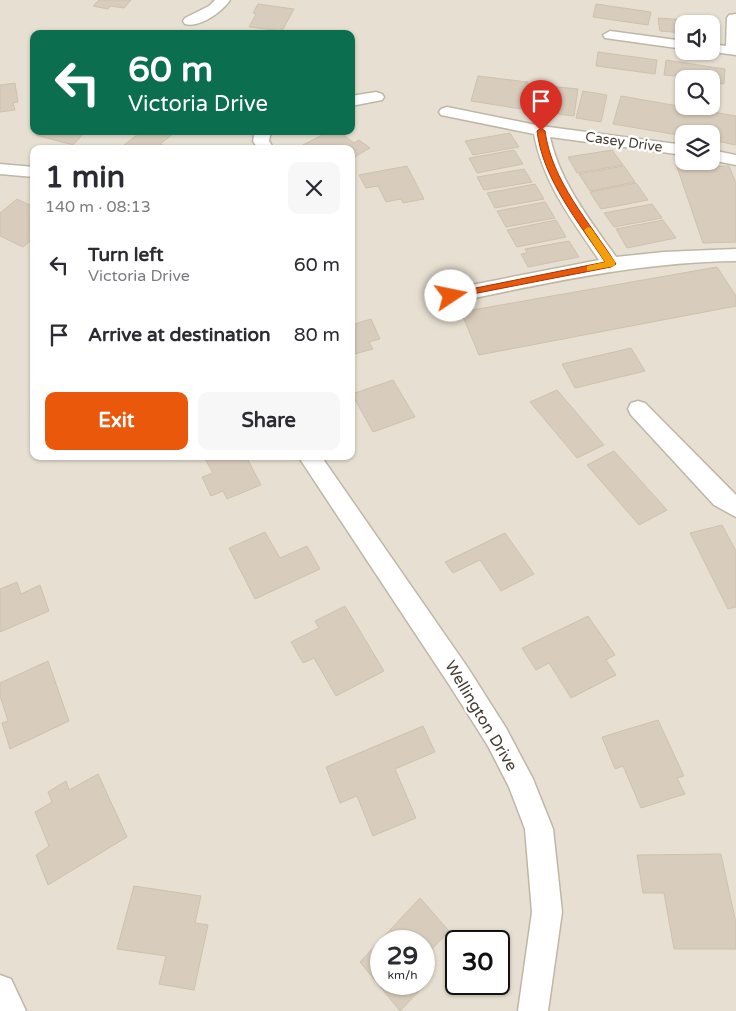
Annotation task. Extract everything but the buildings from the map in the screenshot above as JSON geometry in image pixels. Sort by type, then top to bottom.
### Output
[{"type":"street","points":[[190,21],[214,9],[223,0]]},
{"type":"street","points":[[720,49],[733,51],[735,0]]},
{"type":"street","points":[[610,35],[675,44]]},
{"type":"street","points":[[355,100],[376,97]]},
{"type":"street","name":"Casey Drive","points":[[447,112],[541,131],[675,149]]},
{"type":"street","points":[[541,131],[543,147],[550,169],[568,200],[611,264]]},
{"type":"street","points":[[720,157],[736,160]]},
{"type":"street","points":[[0,169],[30,172]]},
{"type":"street","points":[[451,296],[611,264],[681,256],[736,255]]},
{"type":"street","points":[[638,409],[722,498],[736,507]]},
{"type":"street","name":"Wellington Drive","points":[[312,460],[459,677],[497,737],[519,779],[539,830],[547,912],[533,1011]]},
{"type":"street","points":[[0,990],[11,1011]]},
{"type":"shaded area","points":[[0,0],[736,0],[736,1011],[0,1011]]},
{"type":"slow traffic","points":[[588,230],[611,264],[590,268]]},
{"type":"route","points":[[451,296],[611,264],[568,200],[550,169],[543,147],[541,131]]}]
